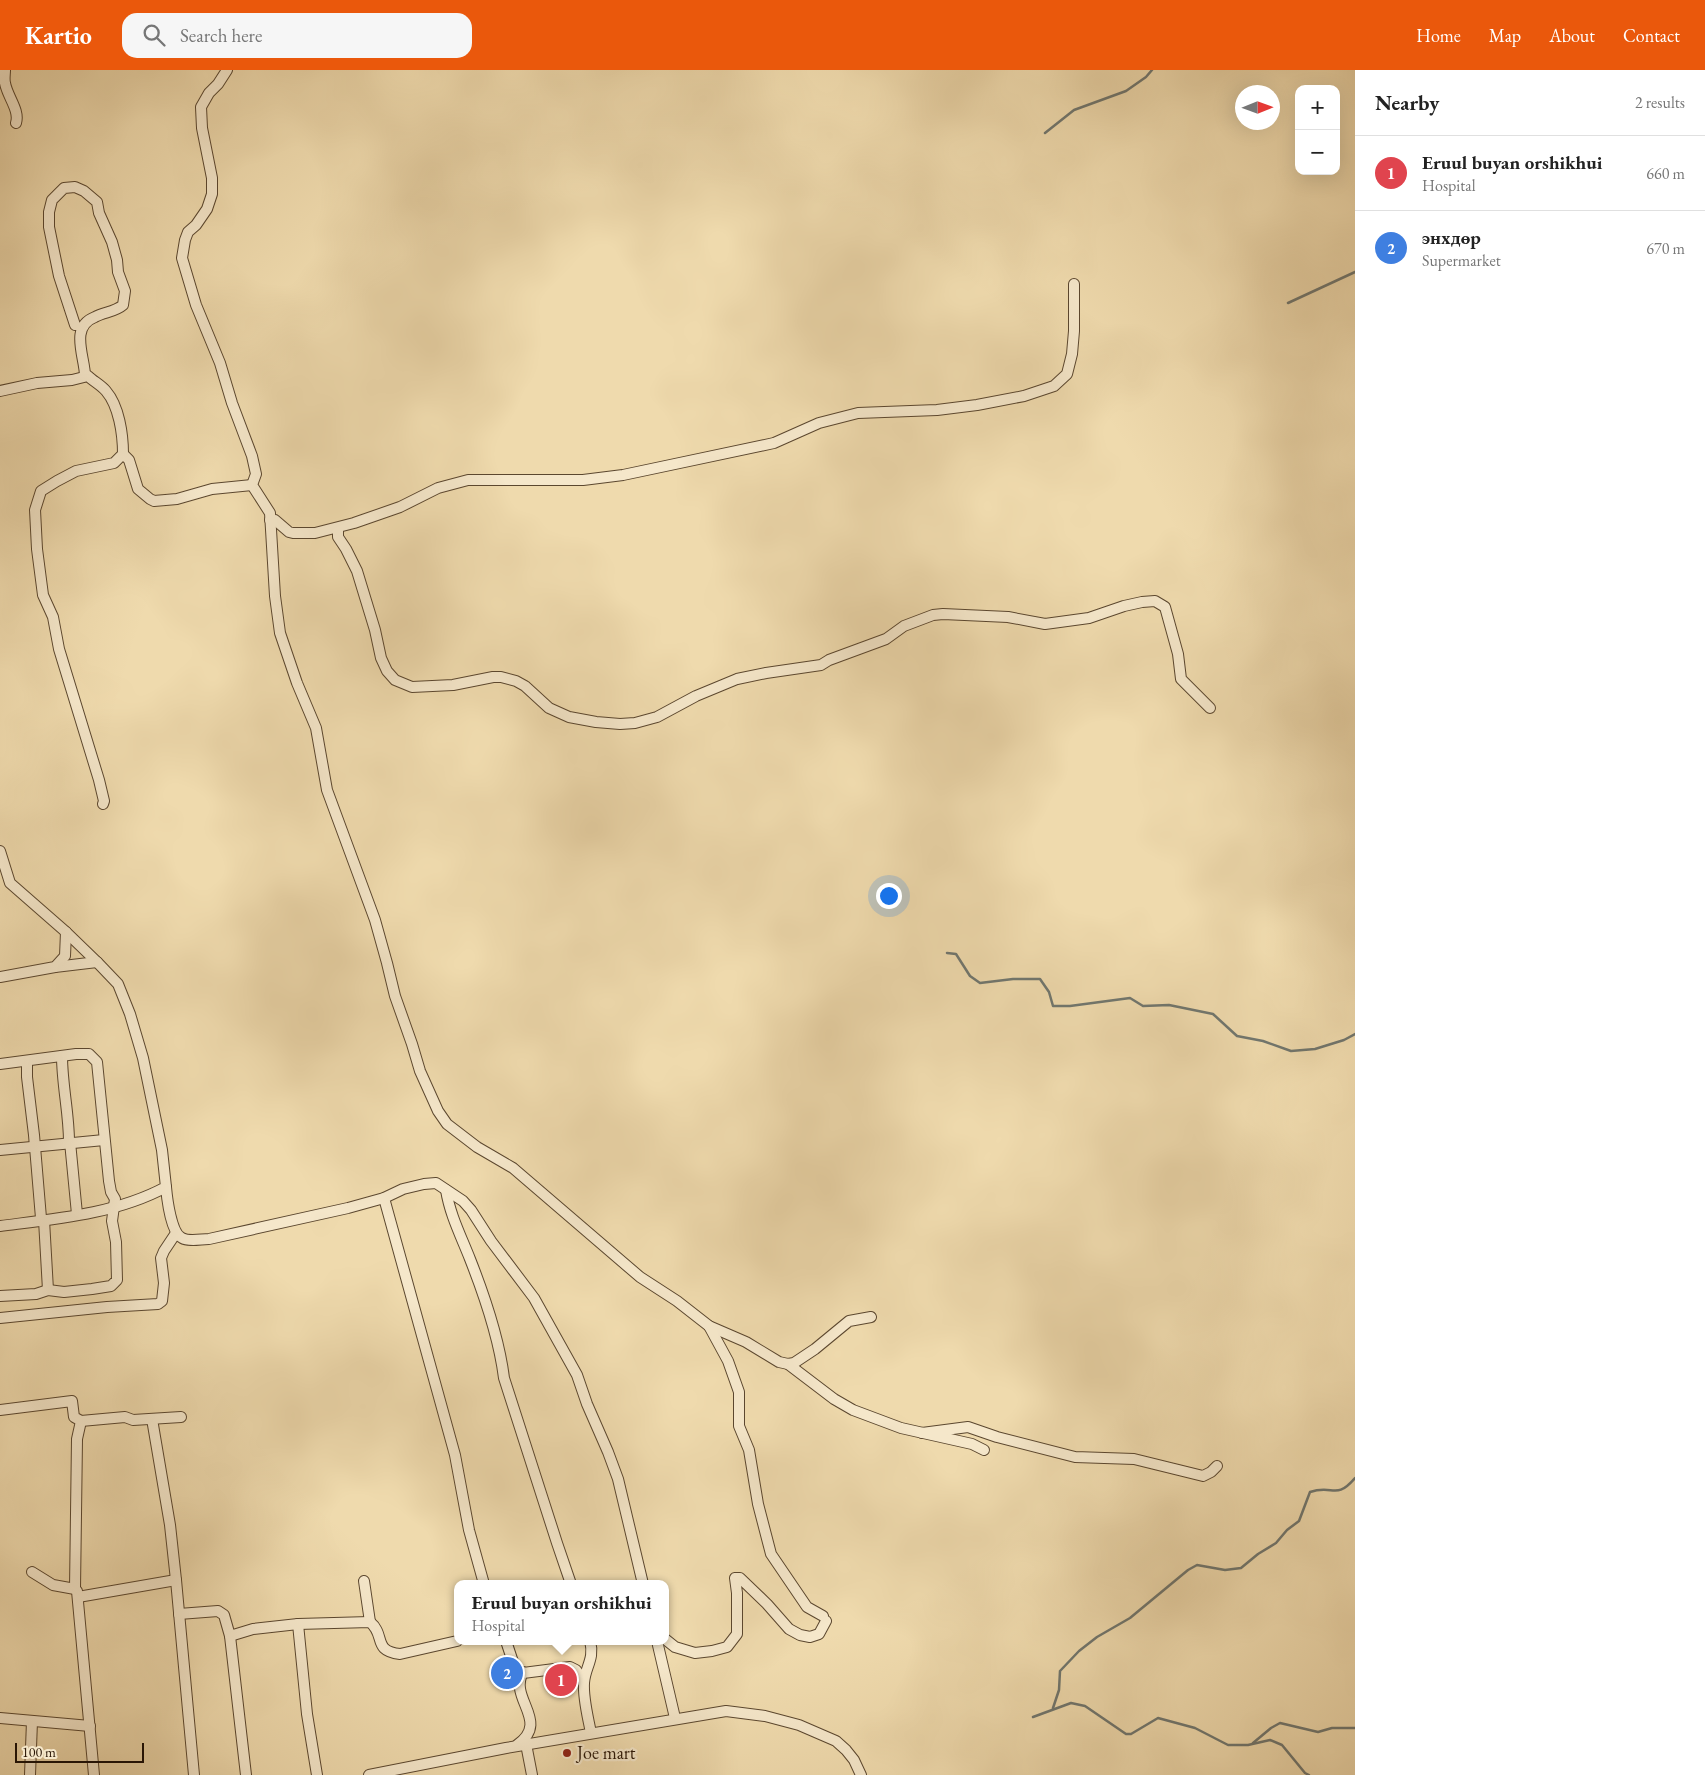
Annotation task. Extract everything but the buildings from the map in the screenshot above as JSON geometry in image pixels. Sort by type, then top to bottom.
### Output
[{"type":"street","points":[[5,70],[5,83],[16,112],[18,121],[16,123]]},
{"type":"street","points":[[226,70],[201,107],[202,128],[212,178],[212,194],[207,209],[188,232],[184,240],[182,258],[196,305],[220,363],[232,403],[252,456],[256,474],[252,485]]},
{"type":"street","points":[[75,325],[59,276],[49,227],[49,212],[52,200],[58,192],[67,187],[75,187],[84,191],[97,202],[112,242],[124,291],[123,305],[117,310],[89,319],[82,328],[80,347],[85,376]]},
{"type":"street","points":[[270,520],[275,520],[293,533],[315,533],[338,528],[400,507],[438,488],[468,480],[583,480],[623,475],[774,443],[819,423],[858,413],[937,410],[1007,400],[1054,386],[1067,374],[1072,354],[1074,331],[1074,284]]},
{"type":"street","points":[[0,391],[37,383],[72,380],[88,376],[106,390],[113,403],[122,430],[123,454],[130,460],[138,489],[150,499],[177,499],[212,490],[252,485]]},
{"type":"street","points":[[103,804],[99,780],[59,650],[53,617],[43,595],[34,510],[41,492],[68,474],[114,463],[123,454]]},
{"type":"street","points":[[252,485],[270,513],[280,634],[297,683],[316,728],[327,790],[374,920],[387,962],[394,996],[420,1071],[438,1111],[447,1124],[477,1147],[513,1168],[640,1277],[677,1301],[709,1326],[746,1342],[779,1362],[794,1363],[815,1349],[849,1321],[856,1318],[871,1317]]},
{"type":"street","points":[[338,528],[338,537],[357,570],[375,630],[380,658],[387,672],[395,680],[412,687],[453,686],[501,677],[516,681],[525,686],[549,708],[569,717],[596,722],[635,723],[657,717],[690,699],[737,679],[821,665],[829,660],[886,639],[904,626],[933,615],[1008,617],[1045,624],[1089,618],[1124,606],[1155,601],[1165,607],[1178,654],[1181,679],[1210,708]]},
{"type":"street","points":[[0,852],[10,883],[66,932],[118,984],[130,1014],[143,1058],[165,1167],[167,1197],[176,1233],[182,1238],[189,1240],[209,1239],[348,1208],[384,1198],[403,1189],[433,1183],[463,1201],[472,1210],[491,1241],[534,1298],[575,1369],[618,1479],[641,1580]]},
{"type":"street","points":[[55,967],[65,956],[66,932]]},
{"type":"street","points":[[0,977],[55,967],[98,962]]},
{"type":"street","points":[[0,1064],[89,1054],[97,1062],[109,1181],[111,1192],[115,1199],[112,1221],[117,1257],[117,1280],[111,1286],[64,1292],[48,1290],[36,1294],[0,1296]]},
{"type":"street","points":[[62,1056],[77,1214]]},
{"type":"street","points":[[27,1061],[41,1218],[44,1220],[48,1290]]},
{"type":"street","points":[[0,1150],[104,1140]]},
{"type":"street","points":[[0,1226],[44,1220],[115,1206],[145,1197],[166,1187]]},
{"type":"street","points":[[446,1190],[453,1220],[471,1261],[494,1328],[503,1361],[504,1378],[570,1580]]},
{"type":"street","points":[[384,1198],[455,1455],[469,1530],[483,1580]]},
{"type":"street","points":[[0,1318],[107,1307],[158,1304],[162,1301],[164,1283],[161,1258],[164,1250],[176,1233]]},
{"type":"street","points":[[669,1642],[675,1647],[695,1652],[712,1651],[727,1647],[737,1634],[735,1578],[740,1578],[789,1629],[800,1635],[810,1636],[819,1634],[825,1618],[807,1607],[771,1554],[758,1504],[749,1450],[739,1426],[739,1392],[728,1361],[709,1326]]},
{"type":"street","points":[[788,1364],[834,1400],[853,1410],[901,1428],[972,1444],[984,1450]]},
{"type":"street","points":[[0,1410],[72,1400],[74,1416],[82,1421],[125,1417],[133,1420],[181,1417]]},
{"type":"street","points":[[152,1419],[170,1525],[194,1775]]},
{"type":"street","points":[[82,1421],[77,1440],[76,1593],[94,1775]]},
{"type":"street","points":[[922,1432],[968,1428],[1075,1456],[1134,1459],[1203,1476],[1217,1466]]},
{"type":"street","points":[[32,1572],[53,1585],[76,1593],[176,1580]]},
{"type":"street","points":[[364,1582],[370,1622],[377,1628],[381,1646],[390,1653],[400,1654],[454,1642]]},
{"type":"street","points":[[179,1614],[218,1611],[224,1615],[230,1636],[246,1775]]},
{"type":"street","points":[[230,1636],[254,1629],[298,1624],[370,1622]]},
{"type":"street","points":[[298,1624],[307,1714],[317,1775]]},
{"type":"street","points":[[507,1645],[518,1671],[570,1667],[576,1670],[584,1681]]},
{"type":"street","points":[[591,1645],[592,1656],[584,1681],[584,1692],[591,1733]]},
{"type":"street","points":[[657,1645],[675,1718]]},
{"type":"street","points":[[516,1746],[526,1739],[531,1727],[520,1688],[519,1679],[523,1672]]},
{"type":"street","points":[[369,1775],[526,1744],[726,1711],[746,1713],[799,1725],[836,1741],[854,1760],[861,1775]]},
{"type":"street","points":[[0,1718],[90,1726]]},
{"type":"street","points":[[30,1775],[32,1720]]},
{"type":"street","points":[[526,1744],[532,1775]]},
{"type":"waterway","points":[[1045,133],[1074,110],[1126,91],[1146,77],[1152,70]]},
{"type":"waterway","points":[[1288,303],[1355,272]]},
{"type":"waterway","points":[[947,953],[956,954],[970,976],[980,983],[1013,979],[1040,979],[1049,992],[1053,1006],[1070,1006],[1130,998],[1143,1006],[1169,1005],[1213,1014],[1237,1036],[1263,1041],[1291,1051],[1315,1049],[1344,1040],[1355,1034]]},
{"type":"waterway","points":[[1053,1708],[1059,1690],[1060,1671],[1079,1651],[1097,1637],[1130,1618],[1188,1570],[1197,1565],[1225,1570],[1241,1568],[1258,1554],[1276,1543],[1287,1530],[1299,1521],[1310,1492],[1343,1489],[1355,1478]]},
{"type":"waterway","points":[[1033,1717],[1071,1703],[1085,1706],[1126,1734],[1131,1734],[1158,1718],[1195,1728],[1228,1745],[1248,1745],[1270,1740],[1282,1745],[1305,1773],[1309,1775]]},
{"type":"waterway","points":[[1253,1743],[1280,1723],[1318,1732],[1332,1728],[1355,1728]]},
{"type":"place","name":"энхдөр","points":[[507,1673]]},
{"type":"place","name":"Eruul buyan orshikhui","points":[[561,1680]]},
{"type":"place","name":"Joe mart","points":[[567,1753]]}]
